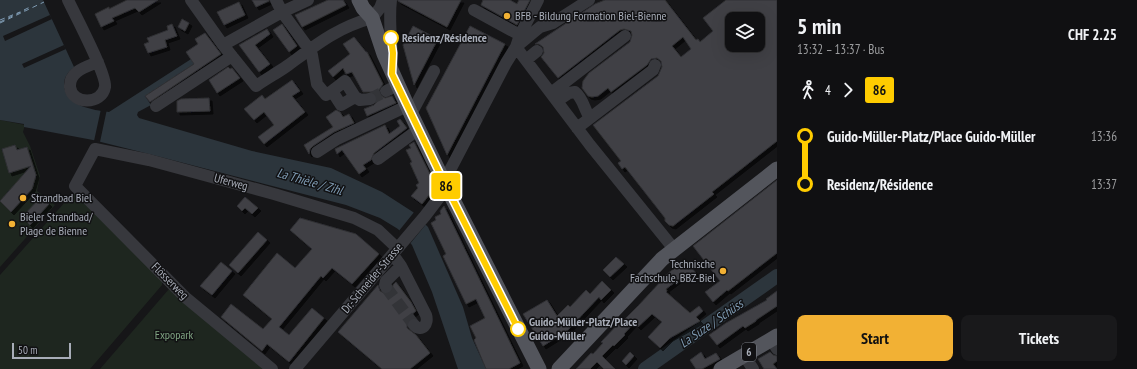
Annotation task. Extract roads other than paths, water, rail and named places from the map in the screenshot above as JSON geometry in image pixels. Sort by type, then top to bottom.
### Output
[{"type":"main road","points":[[359,0],[363,8],[372,18],[392,83],[409,110],[447,179],[483,260],[539,369]]},
{"type":"main road","points":[[559,369],[657,264],[674,249],[777,169]]},
{"type":"main road","name":"6","points":[[721,369],[744,355],[775,341]]},
{"type":"street","points":[[68,0],[98,62]]},
{"type":"street","points":[[191,0],[223,45],[256,86],[287,66],[309,49],[340,30],[372,18],[380,8],[383,0]]},
{"type":"street","points":[[276,0],[282,12],[312,55],[317,84],[341,105],[355,97]]},
{"type":"street","points":[[223,45],[282,12],[308,0]]},
{"type":"street","points":[[372,18],[374,0]]},
{"type":"street","points":[[391,0],[390,21],[393,53],[392,83]]},
{"type":"street","points":[[516,47],[520,35],[538,0]]},
{"type":"street","points":[[516,47],[574,0]]},
{"type":"street","points":[[540,28],[553,23],[589,0]]},
{"type":"street","points":[[474,10],[520,35]]},
{"type":"street","points":[[554,97],[625,36]]},
{"type":"street","points":[[516,47],[577,128],[674,249]]},
{"type":"street","name":"Dr.-Schneider-Strasse","points":[[295,369],[313,355],[396,249],[441,195],[447,179],[506,63],[516,47]]},
{"type":"street","points":[[526,60],[537,52]]},
{"type":"street","points":[[156,106],[232,56]]},
{"type":"street","points":[[577,128],[653,70],[655,65]]},
{"type":"street","points":[[554,97],[587,70],[592,72]]},
{"type":"street","points":[[317,152],[337,139],[409,110],[434,71]]},
{"type":"street","points":[[329,93],[345,81],[355,97],[360,100],[370,99]]},
{"type":"street","points":[[554,97],[575,92],[580,96],[585,110],[590,118]]},
{"type":"street","points":[[378,159],[419,129]]},
{"type":"street","name":"Uferweg","points":[[75,186],[95,149],[149,160],[267,192],[354,218],[378,230],[396,249]]},
{"type":"street","name":"Flösserweg","points":[[75,186],[185,297],[272,369]]},
{"type":"street","points":[[396,249],[396,259],[428,319],[422,328],[418,328],[414,325]]},
{"type":"street","points":[[386,287],[386,281],[401,266]]},
{"type":"street","points":[[744,355],[753,369]]},
{"type":"water","name":"La Thièle / Zihl","points":[[0,0],[43,0],[74,67],[68,73],[65,80],[64,85],[66,92],[69,98],[81,106],[109,112],[202,52],[206,56],[145,96],[151,105],[138,112],[137,115],[139,118],[252,151],[331,168],[382,192],[413,212],[428,227],[463,307],[472,338],[486,369],[458,369],[432,292],[412,245],[398,229],[380,218],[346,205],[149,154],[93,140],[24,127],[24,124],[0,120]]},
{"type":"waterway","name":"La Suze / Schüss","points":[[645,369],[777,276]]},
{"type":"tunnel","points":[[370,99],[386,91]]},
{"type":"tunnel","points":[[386,287],[414,325]]},
{"type":"place","name":"BFB - Bildung Formation Biel-Bienne","points":[[507,16]]},
{"type":"place","name":"Residenz/Résidence","points":[[391,38]]},
{"type":"place","name":"Strandbad Biel","points":[[23,198]]},
{"type":"place","name":"Bieler Strandbad/ Plage de Bienne","points":[[12,224]]},
{"type":"place","name":"Technische Fachschule, BBZ-Biel","points":[[723,271]]},
{"type":"place","name":"Guido-Müller-Platz/Place Guido-Müller","points":[[518,329]]},
{"type":"park label","name":"Expopark","points":[[174,335]]}]
